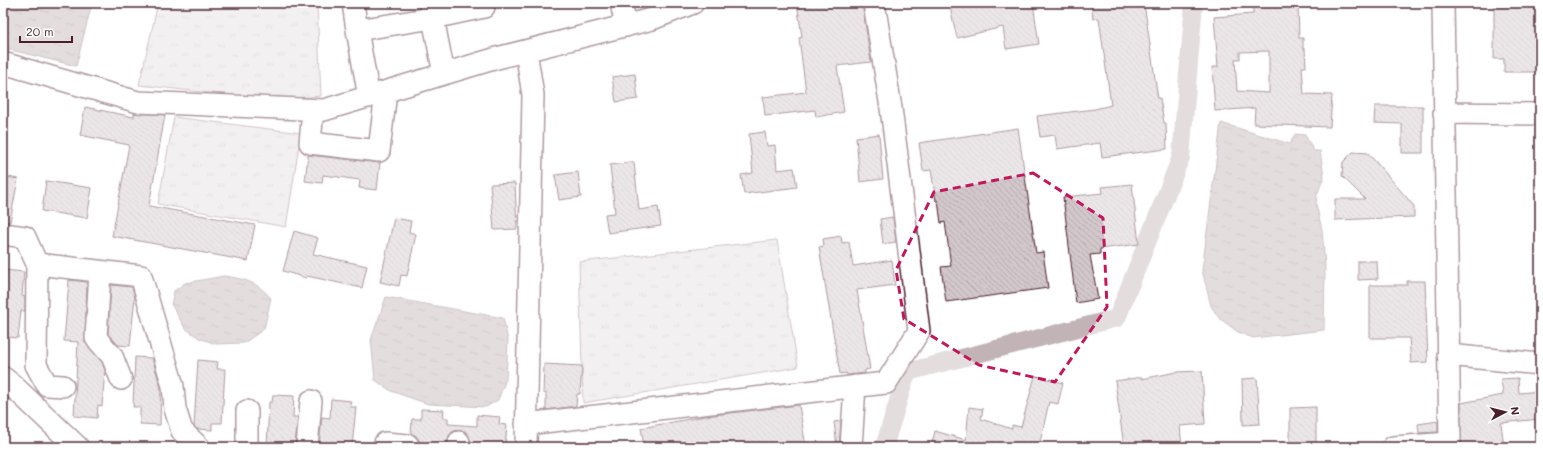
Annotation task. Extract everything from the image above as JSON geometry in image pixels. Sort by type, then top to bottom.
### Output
[{"type":"street","points":[[313,110],[310,143],[380,151],[378,94],[357,30],[353,3]]},
{"type":"street","points":[[357,30],[431,10],[484,6],[483,3]]},
{"type":"street","points":[[622,3],[626,26]]},
{"type":"street","points":[[3,63],[138,102],[324,110],[526,51],[652,19],[693,3]]},
{"type":"street","points":[[526,424],[886,383],[919,331],[891,108],[874,3]]},
{"type":"street","points":[[1393,447],[1450,443],[1442,3]]},
{"type":"street","points":[[431,10],[444,74]]},
{"type":"street","points":[[526,51],[533,95],[526,447]]},
{"type":"street","points":[[1444,113],[1540,114]]},
{"type":"street","points":[[3,234],[25,236],[37,264],[36,366],[47,386],[63,386]]},
{"type":"street","points":[[37,264],[141,276],[173,386],[175,409],[182,431],[199,447]]},
{"type":"street","points":[[100,272],[96,338],[112,356],[121,379]]},
{"type":"street","points":[[1448,355],[1540,364]]},
{"type":"street","points":[[3,378],[77,447]]},
{"type":"street","points":[[851,447],[855,386]]},
{"type":"street","points":[[307,447],[311,401]]},
{"type":"street","points":[[247,411],[247,447]]},
{"type":"street","points":[[385,447],[385,443],[408,445]]},
{"type":"highlighted area","points":[[1033,173],[1103,218],[1107,307],[1055,382],[979,365],[904,319],[896,270],[934,192]]},
{"type":"green space","points":[[158,3],[317,3],[321,96],[274,100],[139,85]]},
{"type":"green space","points":[[174,117],[301,133],[286,227],[158,204]]},
{"type":"green space","points":[[777,240],[798,367],[583,403],[579,262]]},
{"type":"water","points":[[3,3],[92,3],[76,66],[3,48]]},
{"type":"water","points":[[1221,123],[1290,144],[1295,134],[1305,135],[1314,151],[1320,151],[1324,176],[1317,195],[1316,204],[1322,230],[1325,265],[1324,330],[1253,338],[1238,332],[1219,318],[1211,306],[1202,270]]},
{"type":"water","points":[[224,276],[250,282],[261,288],[271,298],[264,329],[244,343],[216,344],[199,338],[185,328],[171,304],[174,291],[185,283]]},
{"type":"water","points":[[386,297],[503,318],[508,340],[506,379],[498,400],[486,407],[428,404],[391,391],[375,380],[371,340]]},
{"type":"building","points":[[797,3],[862,3],[871,62],[837,66],[844,112],[816,117],[815,110],[765,116],[763,97],[806,92],[799,38],[802,37]]},
{"type":"building","points":[[949,3],[1033,3],[1039,44],[1006,49],[1003,27],[957,38]]},
{"type":"building","points":[[1091,3],[1144,3],[1158,99],[1160,98],[1164,123],[1166,123],[1167,149],[1102,157],[1100,143],[1057,149],[1055,135],[1040,137],[1037,116],[1095,109],[1111,105],[1099,18],[1093,19]]},
{"type":"building","points":[[1253,3],[1298,3],[1299,38],[1303,38],[1303,49],[1305,49],[1306,67],[1302,67],[1304,94],[1332,95],[1330,127],[1254,124],[1255,108],[1215,111],[1212,67],[1218,67],[1214,17],[1253,14]],"holes":[[[1269,51],[1269,93],[1237,91],[1235,59],[1240,59],[1240,52]]]},
{"type":"building","points":[[1494,3],[1540,3],[1540,72],[1504,72],[1504,59],[1494,59]]},
{"type":"building","points":[[635,74],[638,99],[616,102],[612,77]]},
{"type":"building","points":[[1375,106],[1423,106],[1423,153],[1402,153],[1402,124],[1374,123]]},
{"type":"building","points":[[85,107],[134,117],[134,113],[165,115],[149,206],[255,225],[248,261],[112,236],[129,145],[80,135]]},
{"type":"building","points":[[1018,128],[1036,253],[1043,252],[1048,288],[946,302],[941,267],[951,266],[945,222],[941,223],[931,170],[923,171],[919,143]]},
{"type":"building","points":[[765,132],[767,146],[775,145],[777,170],[794,168],[797,187],[744,194],[741,175],[753,173],[749,134]]},
{"type":"building","points":[[879,134],[883,179],[860,182],[856,137]]},
{"type":"building","points":[[1353,152],[1368,153],[1414,206],[1414,217],[1335,220],[1335,199],[1365,199],[1342,176],[1343,162]]},
{"type":"building","points":[[308,155],[380,163],[377,190],[359,188],[360,180],[323,175],[322,183],[305,181]]},
{"type":"building","points":[[634,162],[639,210],[658,207],[661,226],[608,233],[605,214],[615,213],[610,165]]},
{"type":"building","points":[[578,172],[581,197],[559,200],[555,175]]},
{"type":"building","points":[[3,176],[18,179],[10,222],[3,221]]},
{"type":"building","points":[[46,181],[92,188],[87,218],[42,211]]},
{"type":"building","points":[[515,183],[517,229],[494,230],[490,184]]},
{"type":"building","points":[[1132,184],[1139,244],[1100,249],[1100,254],[1090,255],[1098,299],[1076,303],[1063,197],[1103,193],[1102,187]]},
{"type":"building","points":[[893,217],[896,242],[883,244],[880,219]]},
{"type":"building","points":[[394,218],[411,221],[409,232],[416,234],[407,276],[401,275],[399,286],[380,282]]},
{"type":"building","points":[[294,231],[318,238],[313,254],[367,266],[362,288],[307,276],[306,278],[283,271]]},
{"type":"building","points":[[841,236],[842,243],[849,242],[853,266],[892,260],[895,285],[857,290],[870,369],[865,370],[865,373],[847,375],[846,373],[840,374],[819,247],[824,246],[823,239]]},
{"type":"building","points":[[1358,261],[1377,261],[1378,279],[1358,280]]},
{"type":"building","points":[[4,270],[24,272],[22,296],[25,297],[25,311],[21,311],[18,338],[3,337]]},
{"type":"building","points":[[69,280],[87,282],[85,342],[102,362],[105,370],[102,406],[98,405],[97,418],[74,416],[78,342],[64,341]]},
{"type":"building","points":[[1407,281],[1425,281],[1428,362],[1411,363],[1409,338],[1370,338],[1370,285],[1407,285]]},
{"type":"building","points":[[111,285],[132,287],[135,297],[130,346],[118,345],[108,334]]},
{"type":"building","points":[[135,357],[152,358],[161,388],[160,425],[140,424],[140,407],[133,407]]},
{"type":"building","points":[[198,360],[218,362],[217,369],[225,369],[222,423],[212,423],[212,430],[197,429],[194,426]]},
{"type":"building","points":[[544,364],[582,366],[580,394],[577,394],[576,406],[546,410],[546,393],[543,393]]},
{"type":"building","points":[[1202,371],[1205,424],[1180,426],[1182,447],[1124,447],[1115,381],[1142,377],[1142,379],[1176,372]]},
{"type":"building","points":[[1035,376],[1063,383],[1058,404],[1049,402],[1039,447],[931,447],[935,431],[966,440],[969,407],[983,409],[981,419],[1012,429],[1012,425],[1021,427]]},
{"type":"building","points":[[1257,378],[1260,424],[1243,425],[1242,379]]},
{"type":"building","points":[[1518,378],[1519,393],[1540,391],[1540,419],[1501,423],[1504,447],[1461,447],[1461,403],[1503,395],[1501,379]]},
{"type":"building","points":[[273,395],[294,396],[293,417],[298,417],[295,444],[293,444],[293,447],[267,447],[269,402],[272,402]]},
{"type":"building","points":[[331,399],[351,401],[350,407],[356,407],[352,447],[319,446],[322,417],[330,418]]},
{"type":"building","points":[[799,405],[806,447],[644,447],[641,428],[705,416]]},
{"type":"building","points":[[1316,407],[1316,447],[1290,447],[1290,408]]},
{"type":"building","points":[[421,409],[444,410],[443,418],[448,418],[448,424],[477,426],[477,415],[500,417],[499,424],[507,425],[505,447],[471,447],[469,436],[465,431],[459,430],[453,431],[449,436],[447,447],[420,447],[419,440],[415,435],[411,434],[412,419],[421,419]]},
{"type":"building","points":[[841,421],[839,446],[837,447],[834,422]]},
{"type":"building","points":[[1438,421],[1438,432],[1419,433],[1418,424]]},
{"type":"waterway","points":[[884,447],[907,372],[1117,318],[1181,157],[1194,3]]}]
